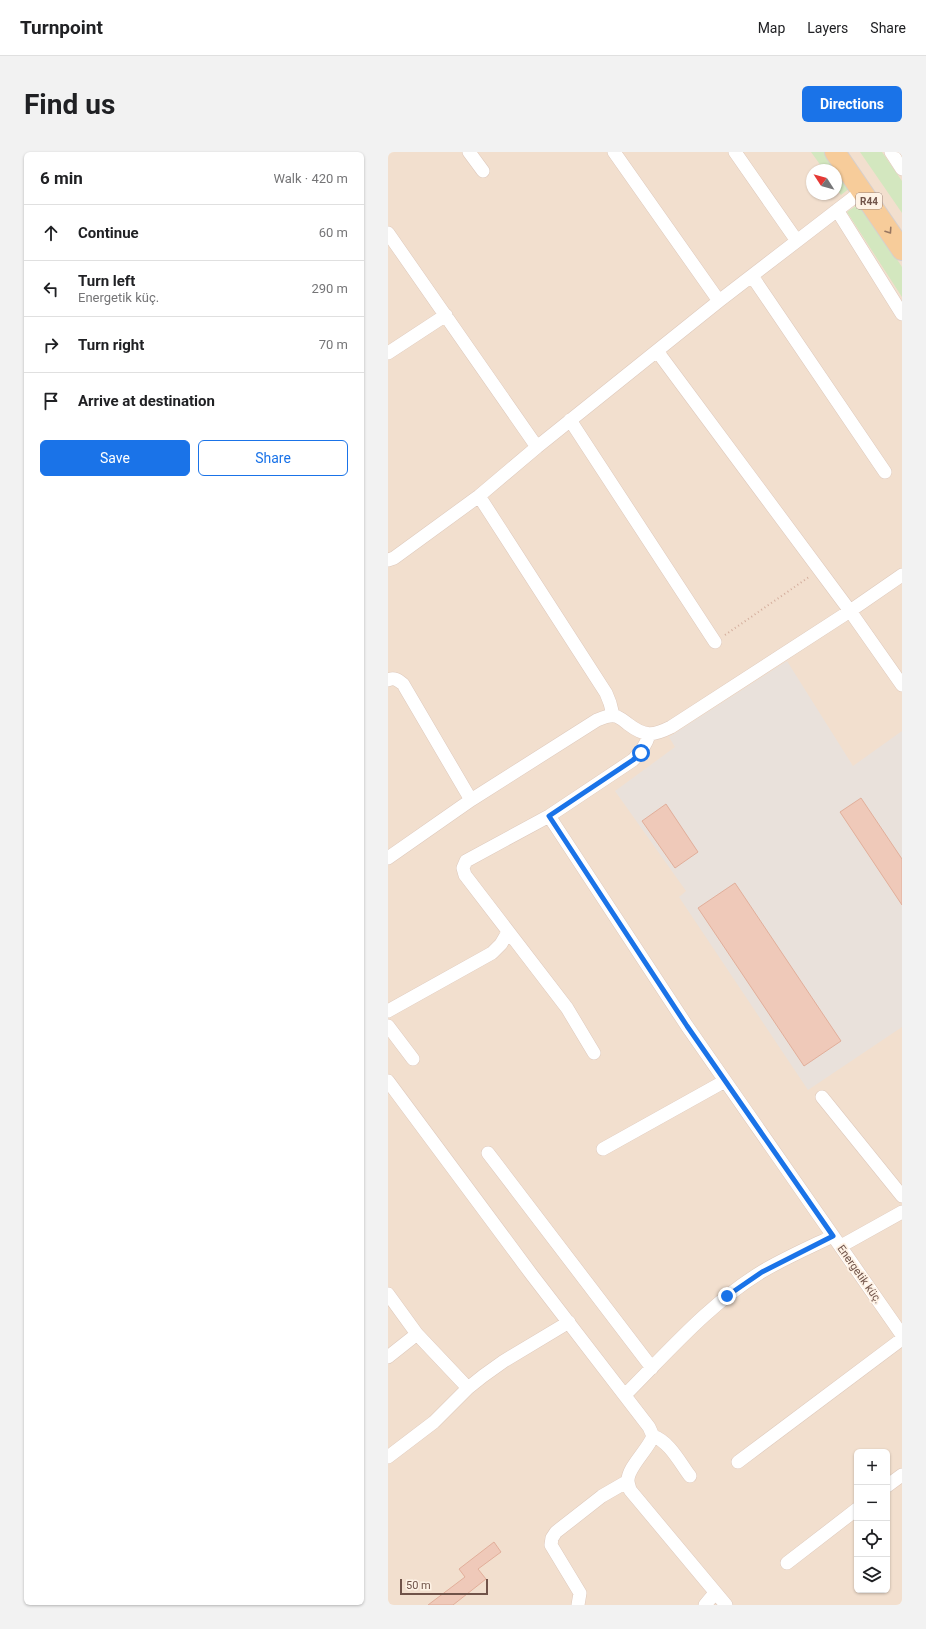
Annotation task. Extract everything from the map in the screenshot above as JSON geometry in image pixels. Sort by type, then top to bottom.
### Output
[{"type":"main road","name":"R44","points":[[835,152],[902,250]]},
{"type":"main road","name":"R44","points":[[851,152],[902,226]]},
{"type":"street","points":[[469,152],[483,171]]},
{"type":"street","points":[[614,152],[719,301]]},
{"type":"street","points":[[735,152],[797,241]]},
{"type":"street","points":[[891,152],[902,168]]},
{"type":"street","points":[[388,560],[394,558],[479,496],[570,420],[719,301],[862,190]]},
{"type":"street","points":[[837,210],[902,314]]},
{"type":"street","points":[[388,233],[537,447]]},
{"type":"street","points":[[752,276],[885,472]]},
{"type":"street","points":[[388,354],[446,315]]},
{"type":"street","points":[[657,352],[820,570],[902,685]]},
{"type":"street","points":[[570,420],[715,642]]},
{"type":"street","points":[[479,496],[606,693],[614,715]]},
{"type":"street","points":[[388,858],[471,800],[597,720],[614,715],[641,732],[649,735],[660,733],[900,580]]},
{"type":"street","points":[[388,680],[391,678],[398,679],[403,684],[471,800]]},
{"type":"street","points":[[594,1053],[567,1008],[465,875],[462,868],[466,861],[549,816],[633,760],[644,748],[649,735]]},
{"type":"street","name":"Energetik küç.","points":[[549,816],[687,1026],[902,1335]]},
{"type":"street","points":[[388,1011],[492,953],[501,944],[508,932]]},
{"type":"street","points":[[388,1026],[413,1059]]},
{"type":"street","points":[[388,1081],[528,1269],[649,1427],[653,1436],[650,1445],[630,1472],[628,1481],[630,1490],[726,1605]]},
{"type":"street","points":[[603,1149],[725,1081]]},
{"type":"street","points":[[822,1097],[902,1196]]},
{"type":"street","points":[[488,1153],[652,1368]]},
{"type":"street","points":[[625,1395],[698,1322],[727,1296],[762,1272],[902,1212]]},
{"type":"street","points":[[388,1294],[417,1334],[468,1388]]},
{"type":"street","points":[[388,1457],[434,1422],[468,1388],[504,1361],[569,1322]]},
{"type":"street","points":[[388,1356],[417,1334]]},
{"type":"street","points":[[738,1462],[902,1339]]},
{"type":"street","points":[[653,1436],[660,1439],[665,1444],[690,1476]]},
{"type":"street","points":[[888,1485],[902,1475]]},
{"type":"street","points":[[578,1605],[580,1593],[551,1545],[552,1538],[556,1532],[602,1496],[628,1481]]},
{"type":"street","points":[[787,1563],[854,1511]]},
{"type":"street","points":[[705,1605],[716,1593]]},
{"type":"path","points":[[715,642],[820,570]]},
{"type":"shaded area","points":[[388,152],[902,152],[902,1605],[388,1605]]},
{"type":"shaded area","points":[[787,661],[853,766],[902,731],[902,1027],[808,1090],[679,897],[686,891],[615,791],[675,747],[669,737]]},
{"type":"green space","points":[[811,152],[825,152],[833,164],[820,164]]},
{"type":"green space","points":[[860,152],[882,152],[902,181],[902,213]]},
{"type":"green space","points":[[842,176],[850,188],[842,194]]},
{"type":"green space","points":[[860,203],[902,267],[902,297],[847,212]]},
{"type":"building","points":[[861,798],[902,859],[902,905],[840,812]]},
{"type":"building","points":[[666,804],[698,852],[675,868],[642,821]]},
{"type":"building","points":[[735,883],[841,1041],[804,1066],[698,908]]},
{"type":"building","points":[[494,1542],[501,1552],[478,1569],[486,1579],[453,1605],[428,1605],[465,1577],[459,1569]]},
{"type":"route","points":[[641,753],[633,760],[549,816],[687,1026],[833,1236],[781,1261],[727,1296]]}]
